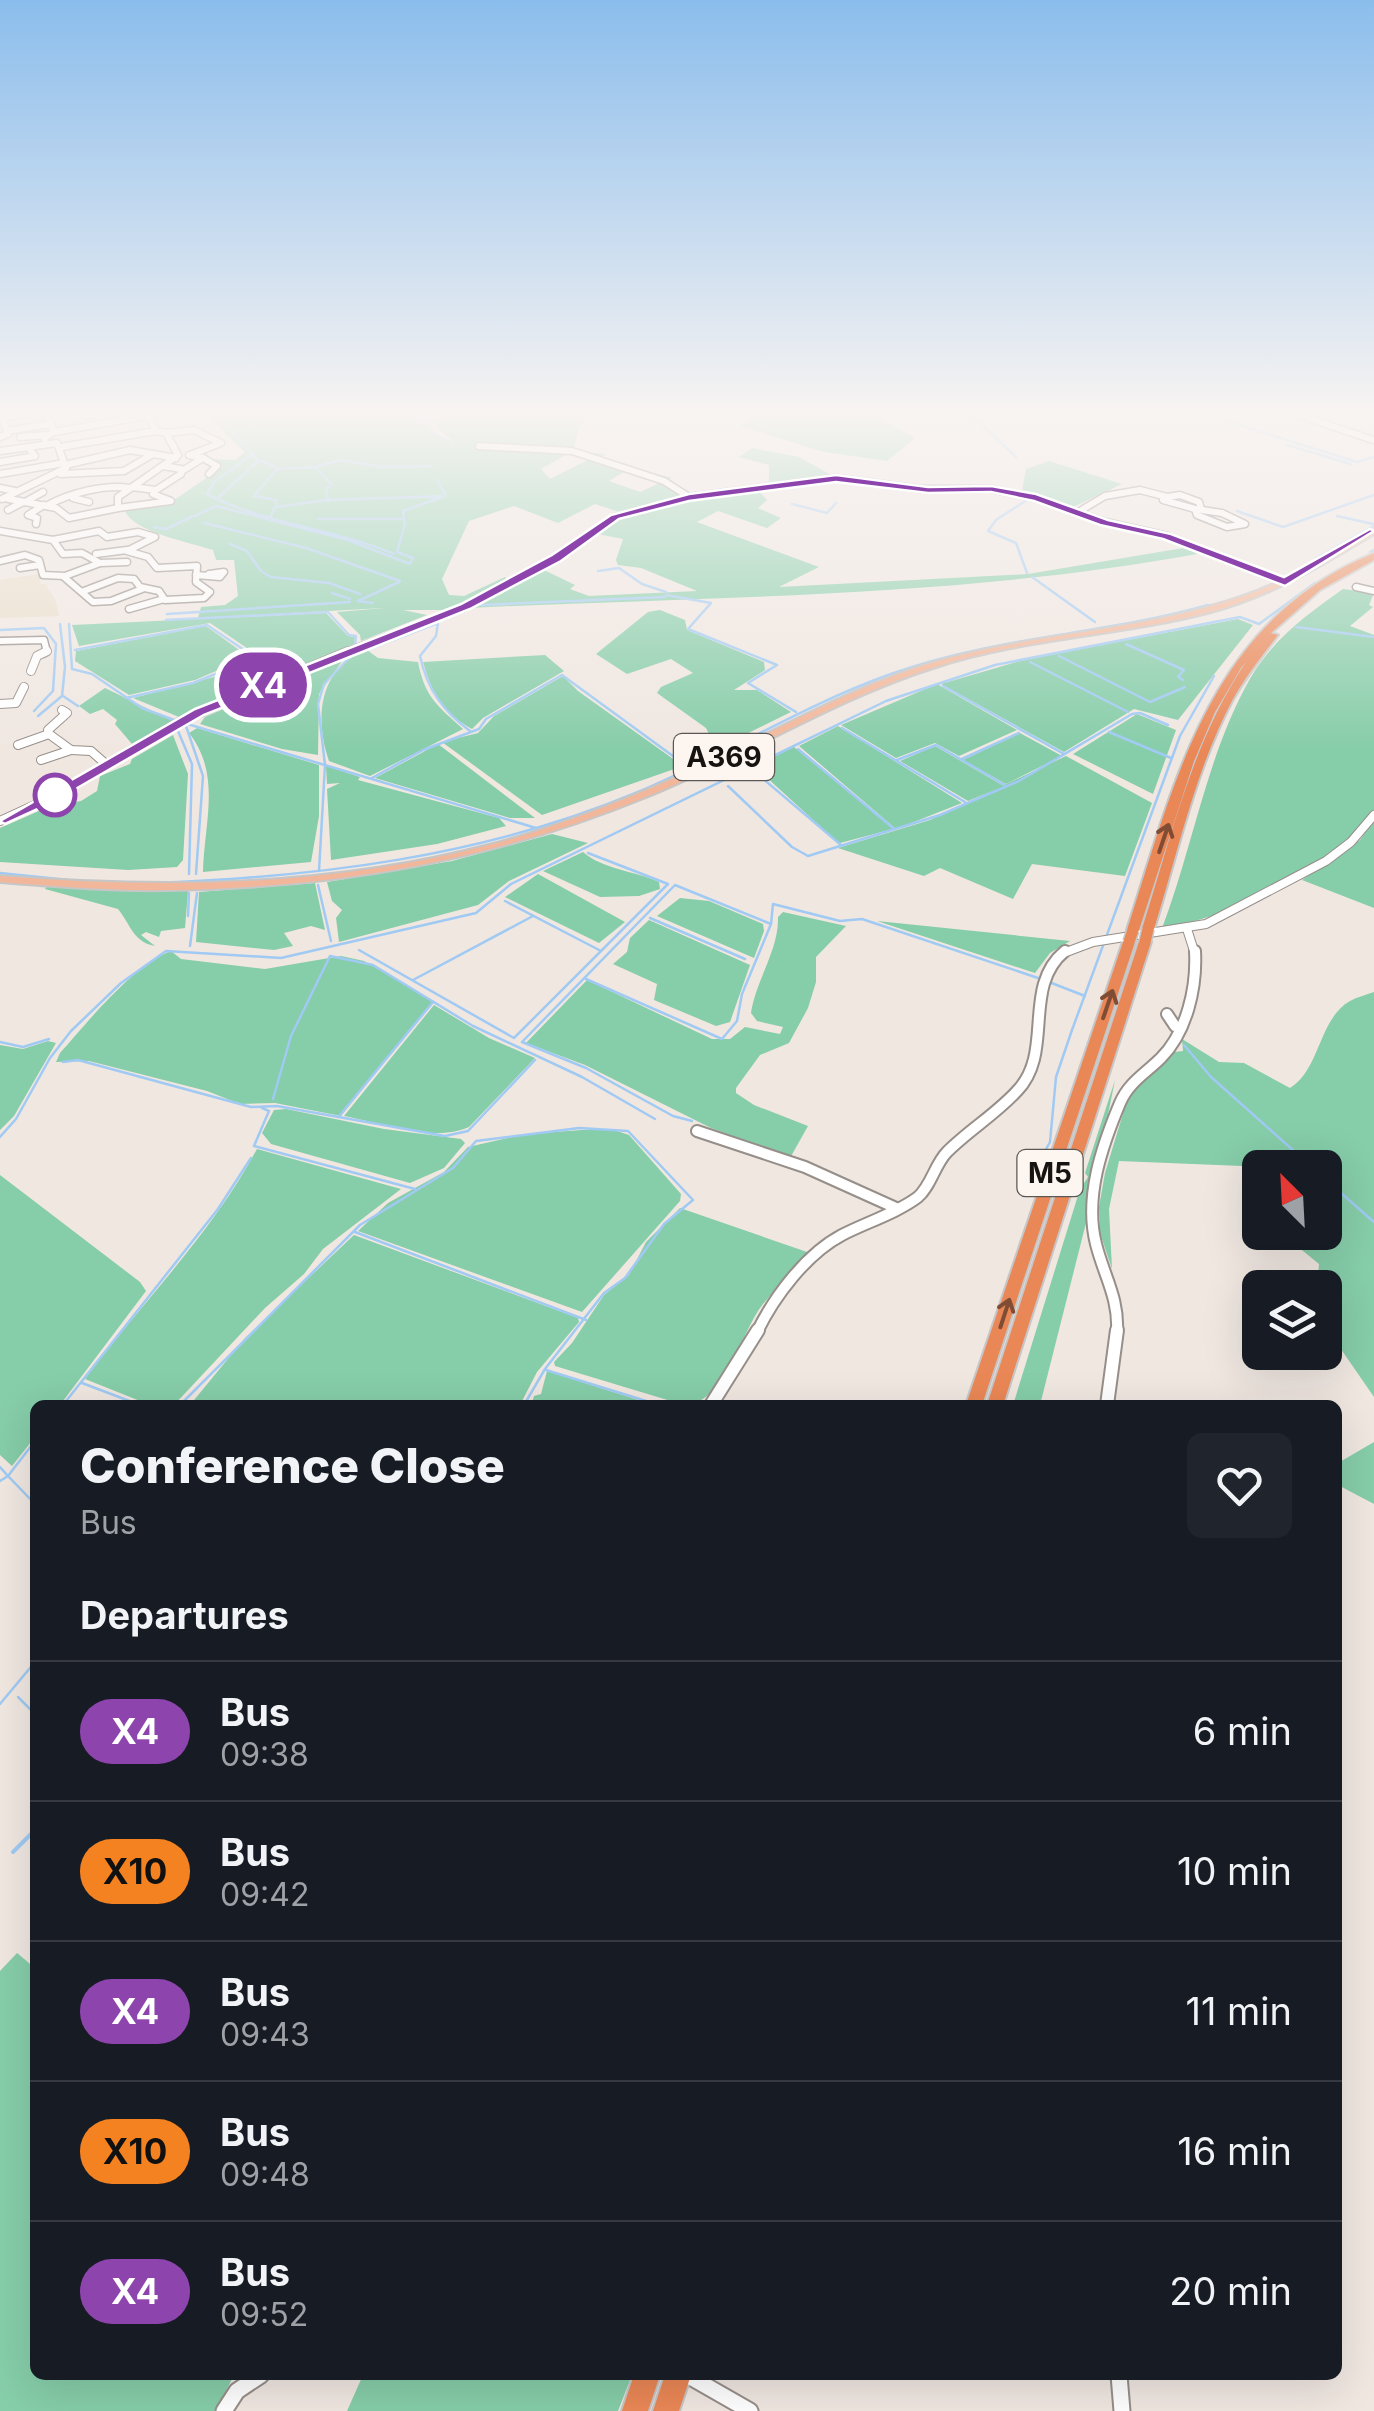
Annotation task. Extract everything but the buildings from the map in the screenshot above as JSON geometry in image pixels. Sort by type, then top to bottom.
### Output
[{"type":"highway","name":"M5","points":[[997,1400],[1191,758],[1228,674],[1265,629],[1301,599],[1374,556]]},
{"type":"highway","name":"M5","points":[[976,1400],[1139,936],[1203,762],[1238,681],[1287,622],[1326,591],[1374,564]]},
{"type":"highway","points":[[635,2411],[645,2380]]},
{"type":"highway","points":[[666,2411],[676,2380]]},
{"type":"main road","name":"A369","points":[[0,878],[111,888],[212,887],[342,875],[447,856],[604,811],[846,697],[936,664],[1024,642],[1224,605],[1285,582],[1374,531]]},
{"type":"street","points":[[0,821],[180,722],[295,671],[466,607],[557,558],[598,528]]},
{"type":"street","points":[[1129,528],[1285,582]]},
{"type":"street","points":[[0,532],[53,540],[98,531],[107,537],[138,531],[155,536],[98,558],[64,578],[47,577],[37,558],[17,554],[0,561]]},
{"type":"street","points":[[17,554],[11,545],[23,537]]},
{"type":"street","points":[[53,540],[64,554],[82,553],[127,562]]},
{"type":"street","points":[[127,550],[148,557],[157,568],[197,566],[196,582],[210,590],[208,597],[164,600],[129,608]]},
{"type":"street","points":[[24,571],[41,568]]},
{"type":"street","points":[[196,574],[209,574]]},
{"type":"street","points":[[64,578],[78,591],[121,577],[134,579],[144,588]]},
{"type":"street","points":[[1356,587],[1374,592]]},
{"type":"street","points":[[84,591],[90,602],[101,603],[144,588],[157,590],[164,600]]},
{"type":"street","points":[[0,652],[3,641],[44,640],[47,651],[38,656],[32,671]]},
{"type":"street","points":[[0,704],[16,702],[24,687]]},
{"type":"street","points":[[18,745],[67,712],[62,710]]},
{"type":"street","points":[[47,728],[71,750]]},
{"type":"street","points":[[46,757],[90,750],[108,765]]},
{"type":"street","points":[[714,1400],[746,1354],[770,1305],[812,1260],[836,1238],[919,1196],[945,1154],[1030,1077],[1042,984],[1063,952],[1092,942],[1206,924],[1316,868],[1352,842],[1374,815]]},
{"type":"street","points":[[1108,1400],[1118,1308],[1096,1245],[1092,1221],[1100,1161],[1124,1094],[1169,1051],[1174,1020],[1195,970],[1195,943],[1187,929]]},
{"type":"street","points":[[697,1131],[805,1166],[896,1208]]},
{"type":"street","points":[[224,2411],[234,2394],[250,2380]]},
{"type":"street","points":[[696,2380],[742,2406]]},
{"type":"street","points":[[1120,2380],[1122,2411]]},
{"type":"shaded area","points":[[38,574],[41,584],[55,599],[59,616],[0,618],[0,580]]},
{"type":"green space","points":[[144,528],[466,528],[442,579],[449,595],[464,596],[505,577],[509,581],[448,610],[403,610],[427,615],[361,641],[360,635],[337,612],[384,608],[198,618],[201,607],[225,605],[238,596],[234,560],[216,560],[213,550]]},
{"type":"green space","points":[[602,528],[712,528],[819,567],[779,587],[1028,574],[1189,547],[1202,553],[1112,568],[929,587],[469,608],[540,568],[575,585],[570,589],[589,596],[697,591],[641,568],[618,565],[623,539],[593,533]]},
{"type":"green space","points":[[1343,589],[1374,593],[1369,605],[1373,607],[1350,626],[1374,635],[1374,811],[1351,838],[1319,863],[1225,912],[1161,931],[1223,737],[1251,677],[1281,639]]},
{"type":"green space","points":[[660,610],[685,620],[687,630],[764,662],[765,670],[734,690],[757,690],[791,712],[716,749],[706,728],[657,693],[661,687],[693,673],[671,659],[627,674],[596,654],[648,612]]},
{"type":"green space","points":[[326,613],[348,636],[355,637],[354,644],[179,717],[133,698],[214,677],[257,655],[210,623],[79,646],[72,625]]},
{"type":"green space","points":[[1238,619],[1253,625],[1178,720],[1134,709],[1064,752],[941,684],[1027,659]]},
{"type":"green space","points":[[206,626],[249,657],[195,680],[129,695],[75,661],[76,651]]},
{"type":"green space","points":[[367,650],[378,658],[418,662],[429,693],[463,729],[370,776],[329,761],[322,728],[324,696],[330,681],[339,668]]},
{"type":"green space","points":[[545,655],[564,671],[483,718],[472,729],[440,702],[423,662]]},
{"type":"green space","points":[[345,657],[319,694],[318,755],[282,749],[200,724],[205,717]]},
{"type":"green space","points":[[563,676],[683,766],[542,815],[442,742],[478,733],[494,716]]},
{"type":"green space","points":[[937,684],[1017,730],[959,756],[935,743],[896,758],[841,725]]},
{"type":"green space","points":[[105,688],[173,721],[132,744],[115,724],[117,720],[103,709],[90,714],[79,706]]},
{"type":"green space","points":[[1137,714],[1176,730],[1153,794],[1073,754]]},
{"type":"green space","points":[[838,726],[962,803],[896,829],[799,746]]},
{"type":"green space","points":[[197,728],[319,765],[319,816],[311,862],[203,872],[209,800],[205,766],[189,733]]},
{"type":"green space","points":[[1020,733],[1062,756],[1006,784],[963,760]]},
{"type":"green space","points":[[173,735],[188,774],[183,860],[177,867],[128,870],[0,862],[0,828],[48,807],[81,801],[97,791],[100,776],[130,764],[132,759]]},
{"type":"green space","points":[[438,744],[535,818],[510,818],[375,778]]},
{"type":"green space","points":[[935,746],[1004,786],[968,801],[900,761]]},
{"type":"green space","points":[[794,747],[893,829],[840,843],[834,839],[754,766]]},
{"type":"green space","points":[[1066,756],[1152,803],[1125,876],[1032,864],[1013,899],[940,868],[924,876],[838,848],[930,820]]},
{"type":"green space","points":[[326,766],[360,777],[358,780],[499,818],[506,826],[437,844],[331,860],[327,789],[340,783],[327,784]]},
{"type":"green space","points":[[1374,820],[1374,908],[1302,880],[1360,840]]},
{"type":"green space","points":[[552,834],[588,843],[509,881],[478,905],[339,942],[336,918],[342,910],[332,901],[327,882],[452,861]]},
{"type":"green space","points":[[583,852],[600,862],[659,882],[660,889],[639,896],[600,897],[543,871]]},
{"type":"green space","points":[[538,874],[625,922],[599,943],[505,897]]},
{"type":"green space","points":[[315,883],[325,930],[311,926],[284,933],[293,946],[274,950],[196,942],[199,892]]},
{"type":"green space","points":[[47,886],[188,891],[185,928],[161,931],[159,937],[146,932],[141,935],[155,946],[148,944],[137,937],[118,909],[45,889]]},
{"type":"green space","points":[[680,898],[709,901],[763,924],[754,958],[657,916]]},
{"type":"green space","points":[[783,912],[846,926],[816,957],[816,982],[808,1008],[789,1043],[760,1055],[736,1088],[736,1093],[754,1105],[808,1126],[790,1158],[711,1128],[585,1065],[526,1043],[587,980],[712,1039],[730,1039],[745,1027],[780,1034],[783,1027],[757,1021],[751,1013],[775,941],[778,917]]},
{"type":"green space","points":[[649,920],[750,965],[730,1022],[716,1026],[654,1000],[657,984],[613,964],[627,952],[630,938]]},
{"type":"green space","points":[[877,921],[1070,941],[1050,953],[1035,973]]},
{"type":"green space","points":[[171,951],[181,959],[265,969],[341,956],[364,961],[433,1001],[341,1116],[275,1103],[240,1104],[207,1091],[89,1061],[56,1062],[126,982]]},
{"type":"green space","points":[[1374,992],[1374,1397],[1342,1351],[1342,1270],[1318,1270],[1319,1264],[1302,1250],[1342,1250],[1342,1150],[1242,1150],[1242,1166],[1119,1161],[1109,1209],[1112,1269],[1100,1233],[1099,1207],[1105,1173],[1128,1097],[1174,1052],[1183,1051],[1182,1039],[1219,1062],[1244,1063],[1290,1088],[1308,1069],[1332,1019],[1353,1000]]},
{"type":"green space","points":[[434,1005],[489,1038],[535,1058],[469,1127],[424,1132],[344,1116]]},
{"type":"green space","points":[[48,1041],[56,1043],[14,1116],[0,1130],[0,1045],[23,1049]]},
{"type":"green space","points":[[1115,1080],[1087,1219],[1041,1400],[1015,1400],[1080,1189],[1088,1177],[1085,1173]]},
{"type":"green space","points":[[286,1109],[384,1129],[461,1139],[465,1143],[444,1168],[410,1183],[271,1144],[262,1133],[274,1110]]},
{"type":"green space","points":[[611,1129],[629,1135],[681,1194],[680,1201],[582,1312],[358,1231],[388,1203],[444,1172],[468,1147],[526,1134]]},
{"type":"green space","points":[[257,1149],[401,1189],[323,1249],[304,1274],[265,1308],[179,1400],[138,1400],[85,1379],[197,1239]]},
{"type":"green space","points":[[0,1175],[140,1282],[146,1291],[64,1400],[30,1400],[30,1443],[12,1466],[0,1455]]},
{"type":"green space","points":[[680,1208],[810,1253],[763,1304],[722,1380],[700,1400],[667,1400],[555,1366],[554,1362],[572,1343],[604,1295],[629,1275],[646,1242]]},
{"type":"green space","points":[[354,1235],[578,1318],[579,1322],[537,1372],[523,1400],[194,1400],[245,1338]]},
{"type":"green space","points":[[547,1371],[638,1400],[533,1400],[541,1394]]},
{"type":"green space","points":[[1374,1442],[1374,1504],[1342,1487],[1342,1461]]},
{"type":"green space","points":[[17,1953],[30,1964],[30,2380],[232,2380],[216,2411],[0,2411],[0,1971]]},
{"type":"green space","points":[[361,2380],[630,2380],[618,2411],[347,2411]]},
{"type":"waterway","points":[[157,528],[169,528]]},
{"type":"waterway","points":[[222,528],[306,548],[400,581]]},
{"type":"waterway","points":[[300,528],[348,540],[410,564],[413,558],[397,552],[404,528]]},
{"type":"waterway","points":[[308,528],[394,554]]},
{"type":"waterway","points":[[991,528],[988,531],[1016,543],[1027,573]]},
{"type":"waterway","points":[[1315,559],[1371,528]]},
{"type":"waterway","points":[[230,544],[247,551],[261,571],[271,577],[329,583],[360,594]]},
{"type":"waterway","points":[[1370,552],[1374,550]]},
{"type":"waterway","points":[[598,571],[619,568],[642,584],[666,592]]},
{"type":"waterway","points":[[1032,577],[1095,622]]},
{"type":"waterway","points":[[373,603],[358,601],[399,582]]},
{"type":"waterway","points":[[0,1137],[16,1119],[50,1058],[71,1031],[121,983],[166,951],[281,958],[476,913],[511,884],[886,701],[995,665],[1240,617],[1259,624],[1315,583]]},
{"type":"waterway","points":[[332,593],[350,599]]},
{"type":"waterway","points":[[666,595],[711,603],[688,629],[777,665],[748,683],[796,712]]},
{"type":"waterway","points":[[481,605],[665,597]]},
{"type":"waterway","points":[[167,614],[350,602]]},
{"type":"waterway","points":[[536,828],[638,792],[826,700],[891,674],[970,651],[1208,605]]},
{"type":"waterway","points":[[166,620],[328,612],[349,635],[356,636],[355,645]]},
{"type":"waterway","points":[[325,765],[318,704],[324,684],[351,656],[438,623],[436,636],[420,656],[423,668],[438,698],[470,731]]},
{"type":"waterway","points":[[38,716],[62,696],[65,667],[60,624]]},
{"type":"waterway","points":[[69,624],[72,669],[92,674],[127,698]]},
{"type":"waterway","points":[[75,650],[207,625],[256,658],[193,683],[127,698]]},
{"type":"waterway","points":[[1296,627],[1374,637]]},
{"type":"waterway","points":[[0,630],[44,628],[56,644],[53,691],[34,711]]},
{"type":"waterway","points":[[1126,644],[1184,670],[1178,677],[1183,680]]},
{"type":"waterway","points":[[1059,656],[1150,702],[1185,687]]},
{"type":"waterway","points":[[1030,662],[1128,712]]},
{"type":"waterway","points":[[372,778],[423,750],[479,729],[486,719],[562,675],[688,767]]},
{"type":"waterway","points":[[1085,996],[1180,736],[1214,676]]},
{"type":"waterway","points":[[943,686],[1064,754]]},
{"type":"waterway","points":[[63,696],[78,706]]},
{"type":"waterway","points":[[127,698],[177,721]]},
{"type":"waterway","points":[[728,786],[792,847],[808,856],[940,815],[1019,781],[1132,714],[1140,713],[1168,725]]},
{"type":"waterway","points":[[184,723],[325,765]]},
{"type":"waterway","points":[[186,726],[203,776],[196,874]]},
{"type":"waterway","points":[[842,728],[965,802]]},
{"type":"waterway","points":[[178,731],[192,764],[189,874]]},
{"type":"waterway","points":[[1109,732],[1171,758]]},
{"type":"waterway","points":[[962,759],[1019,733]]},
{"type":"waterway","points":[[897,760],[936,745],[1005,785]]},
{"type":"waterway","points":[[798,749],[893,828]]},
{"type":"waterway","points":[[319,871],[325,765]]},
{"type":"waterway","points":[[325,765],[536,828]]},
{"type":"waterway","points":[[755,772],[841,845]]},
{"type":"waterway","points":[[319,871],[460,848],[536,828]]},
{"type":"waterway","points":[[588,853],[668,884],[601,951]]},
{"type":"waterway","points":[[151,883],[319,871]]},
{"type":"waterway","points":[[0,873],[78,881]]},
{"type":"waterway","points":[[318,885],[331,941]]},
{"type":"waterway","points":[[692,1121],[673,1116],[586,1068],[522,1042],[675,885],[771,924]]},
{"type":"waterway","points":[[188,916],[189,893]]},
{"type":"waterway","points":[[190,946],[197,893]]},
{"type":"waterway","points":[[505,901],[601,951]]},
{"type":"waterway","points":[[771,924],[773,904],[840,921],[862,919],[1041,979]]},
{"type":"waterway","points":[[413,980],[533,916]]},
{"type":"waterway","points":[[650,918],[745,959]]},
{"type":"waterway","points":[[586,979],[722,1039],[737,1021],[742,994],[771,924]]},
{"type":"waterway","points":[[359,950],[514,1038],[601,951]]},
{"type":"waterway","points":[[273,1099],[291,1036],[330,956],[373,965],[473,1026],[582,1077],[655,1119]]},
{"type":"waterway","points":[[1049,982],[1085,996]]},
{"type":"waterway","points":[[1045,1151],[1050,1142],[1056,1077],[1085,996]]},
{"type":"waterway","points":[[340,1115],[433,1002]]},
{"type":"waterway","points":[[0,1042],[23,1047],[49,1039]]},
{"type":"waterway","points":[[1184,1045],[1211,1077],[1293,1150]]},
{"type":"waterway","points":[[63,1062],[78,1060],[251,1107],[277,1106],[445,1136],[468,1131],[535,1060]]},
{"type":"waterway","points":[[262,1108],[269,1111],[254,1146],[415,1189]]},
{"type":"waterway","points":[[185,1400],[360,1225],[453,1168],[476,1141],[579,1128],[628,1131],[693,1200],[664,1224],[625,1278],[604,1293],[584,1319]]},
{"type":"waterway","points":[[67,1400],[218,1209],[251,1158]]},
{"type":"waterway","points":[[1342,1194],[1374,1222]]},
{"type":"waterway","points":[[355,1232],[584,1319]]},
{"type":"waterway","points":[[527,1400],[545,1369],[584,1319]]},
{"type":"waterway","points":[[546,1370],[643,1400]]},
{"type":"waterway","points":[[82,1383],[127,1400]]},
{"type":"waterway","points":[[8,1476],[30,1447]]},
{"type":"waterway","points":[[0,1467],[8,1476]]},
{"type":"waterway","points":[[0,1481],[8,1476]]},
{"type":"waterway","points":[[8,1476],[30,1499]]},
{"type":"waterway","points":[[0,1704],[30,1668]]},
{"type":"waterway","points":[[18,1697],[30,1709]]},
{"type":"waterway","points":[[13,1852],[30,1835]]},
{"type":"bus line","name":"X4","points":[[0,821],[48,799],[200,712],[295,671],[466,607],[557,558],[598,528]]},
{"type":"bus line","name":"X4","points":[[1129,528],[1166,536],[1285,582],[1374,531]]}]
